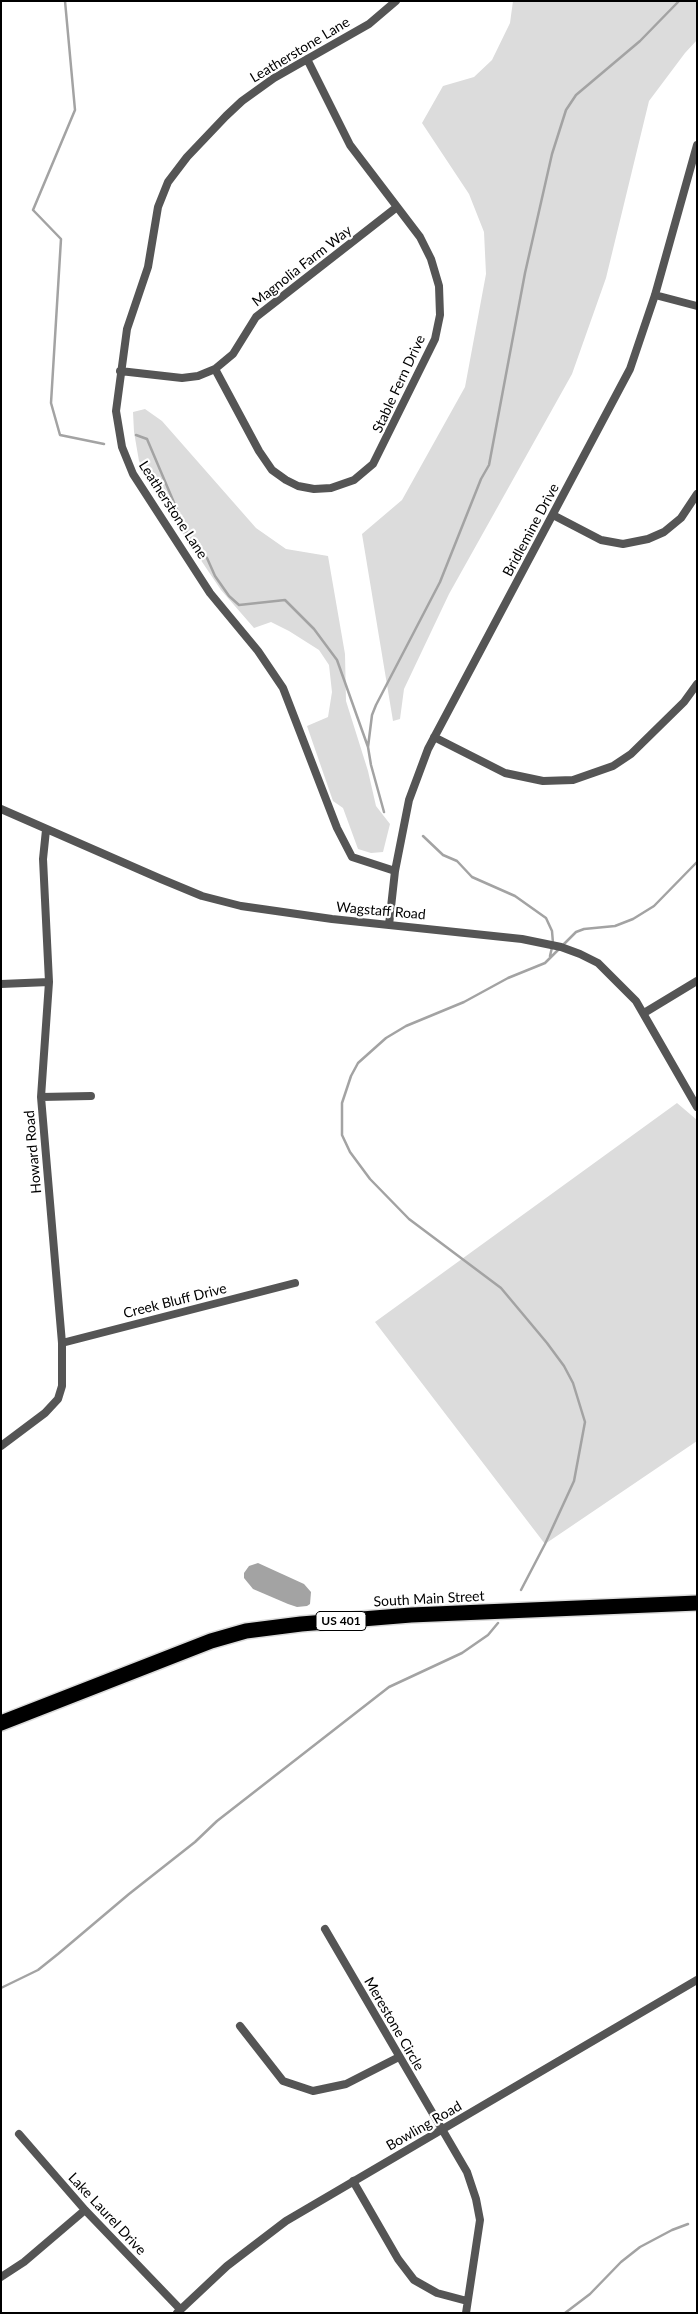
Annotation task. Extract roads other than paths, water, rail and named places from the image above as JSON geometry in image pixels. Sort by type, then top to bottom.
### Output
[{"type":"highway","name":"South Main Street","points":[[1,1723],[210,1641],[246,1631],[301,1624],[411,1615],[697,1603]]},
{"type":"street","name":"Leatherstone Lane","points":[[394,871],[352,857],[337,828],[283,688],[258,651],[210,593],[133,474],[118,432],[116,411],[127,329],[148,267],[159,206],[168,182],[187,157],[226,116],[274,78],[369,24],[396,1]]},
{"type":"street","name":"Stable Fern Drive","points":[[215,369],[259,451],[272,470],[286,480],[314,489],[331,488],[354,480],[373,464],[435,339],[440,315],[438,286],[431,259],[420,238],[350,145],[307,59]]},
{"type":"street","name":"Bridlemine Drive","points":[[389,925],[394,871],[409,800],[434,737],[630,369],[656,295],[697,145]]},
{"type":"street","points":[[688,175],[697,178]]},
{"type":"street","name":"Magnolia Farm Way","points":[[120,370],[182,378],[198,376],[215,369],[233,354],[256,317],[397,207]]},
{"type":"street","points":[[656,295],[697,306]]},
{"type":"street","points":[[553,515],[601,540],[624,544],[648,539],[664,532],[681,518],[697,494]]},
{"type":"street","points":[[434,737],[505,773],[543,781],[573,780],[613,766],[631,754],[684,702],[697,684]]},
{"type":"street","name":"Wagstaff Road","points":[[1,809],[160,880],[221,901],[260,910],[522,939],[562,947],[598,963],[628,991],[644,1012],[697,1107]]},
{"type":"street","name":"Howard Road","points":[[1,1446],[45,1413],[58,1399],[62,1386],[62,1343],[41,1098],[49,982],[43,859],[46,830]]},
{"type":"street","points":[[644,1012],[697,980]]},
{"type":"street","points":[[1,984],[49,982]]},
{"type":"street","points":[[41,1098],[91,1096]]},
{"type":"street","name":"Creek Bluff Drive","points":[[62,1343],[295,1283]]},
{"type":"street","name":"Merestone Circle","points":[[325,1929],[467,2172],[476,2199],[480,2220],[466,2313]]},
{"type":"street","name":"Bowling Road","points":[[178,2311],[228,2266],[286,2221],[697,1980]]},
{"type":"street","points":[[240,2026],[283,2081],[313,2091],[346,2084],[399,2057]]},
{"type":"street","name":"Lake Laurel Drive","points":[[19,2134],[85,2210],[178,2311]]},
{"type":"street","points":[[353,2182],[398,2259],[414,2280],[438,2293],[468,2301]]},
{"type":"street","points":[[1,2277],[24,2262],[85,2210]]},
{"type":"waterway","points":[[65,1],[75,110],[33,210],[61,239],[51,403],[60,435],[104,444]]},
{"type":"waterway","points":[[368,747],[372,715],[376,705],[440,582],[481,479],[489,465],[525,273],[552,154],[566,110],[576,95],[640,41],[679,1]]},
{"type":"waterway","points":[[136,435],[147,439],[189,538],[207,558],[215,576],[229,596],[239,605],[285,600],[314,629],[337,660],[368,747],[384,812]]},
{"type":"waterway","points":[[423,836],[443,855],[457,861],[472,877],[515,896],[546,918],[552,931],[553,943],[550,956]]},
{"type":"waterway","points":[[521,1590],[574,1481],[585,1422],[573,1383],[564,1366],[547,1343],[501,1288],[409,1219],[370,1179],[350,1152],[342,1135],[342,1103],[351,1076],[358,1063],[386,1038],[406,1026],[464,1002],[508,978],[545,963],[576,932],[584,929],[615,926],[633,919],[654,906],[697,862]]},
{"type":"waterway","points":[[1,1988],[38,1970],[195,1842],[217,1821],[389,1687],[462,1653],[488,1635],[498,1623]]},
{"type":"waterway","points":[[565,2313],[590,2294],[621,2262],[640,2247],[672,2230],[688,2224]]}]
